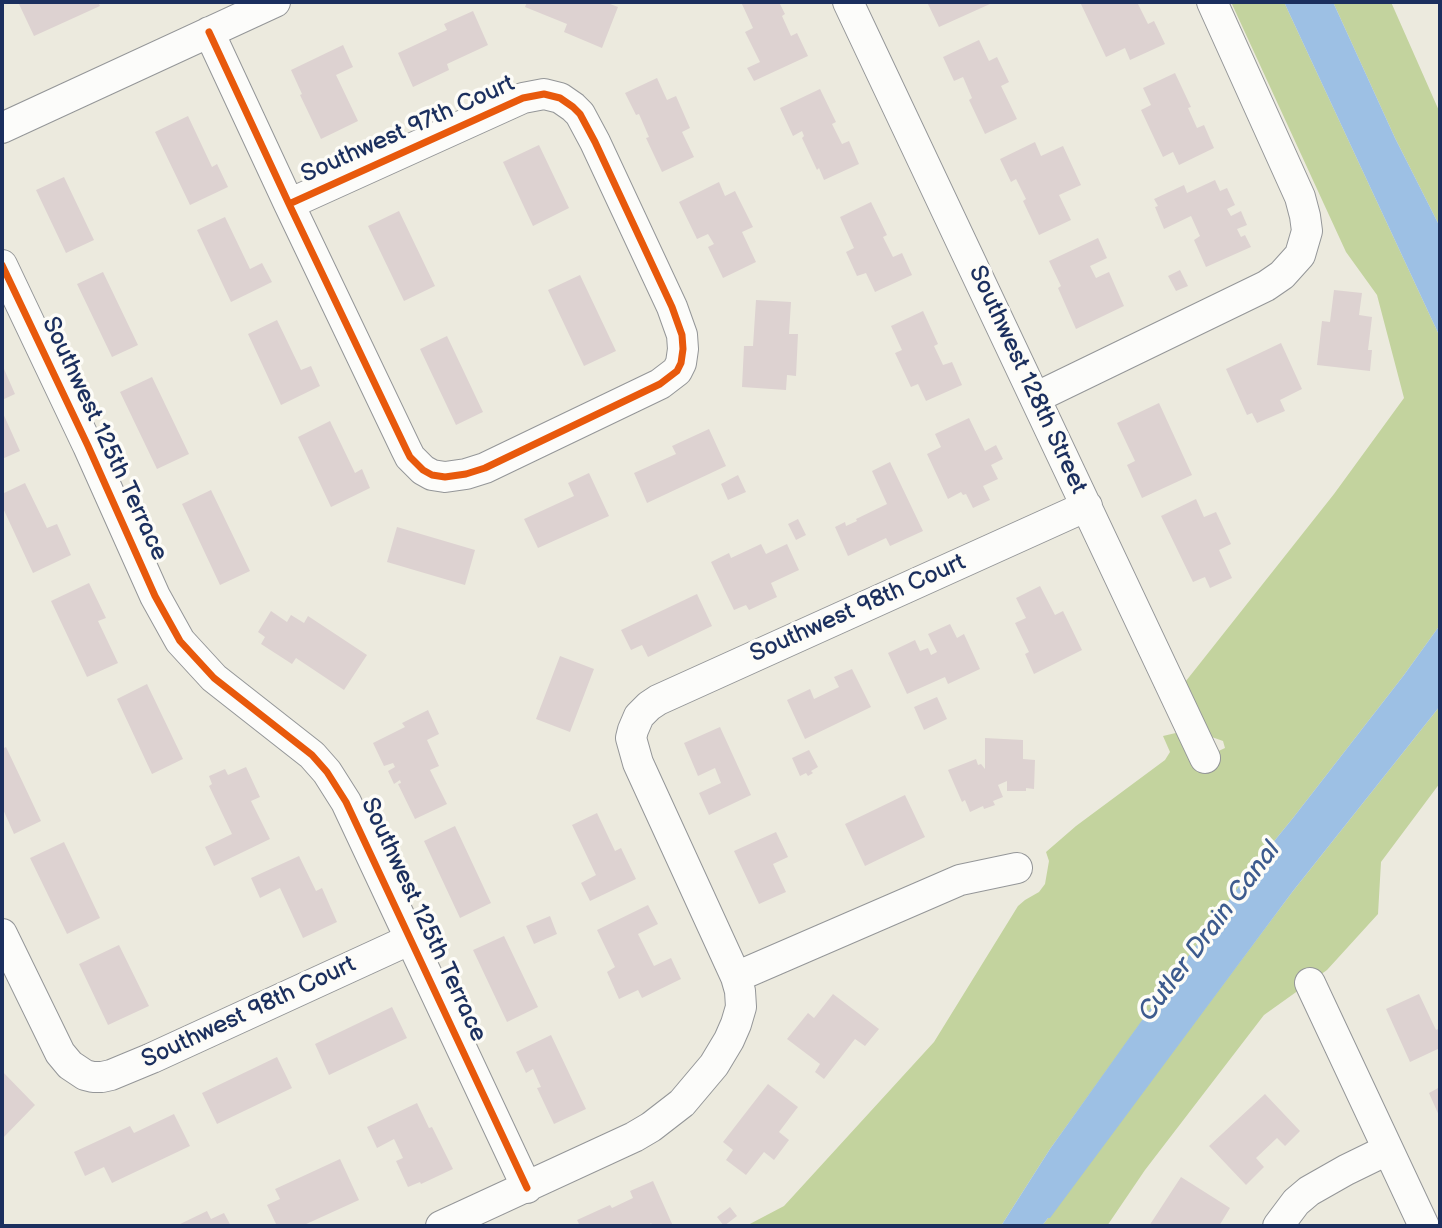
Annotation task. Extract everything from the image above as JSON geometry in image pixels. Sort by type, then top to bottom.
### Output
[{"type":"street","points":[[2,128],[275,2]]},
{"type":"street","name":"Southwest 128th Street","points":[[848,2],[1205,758]]},
{"type":"street","points":[[1035,398],[1266,286],[1282,275],[1300,255],[1307,231],[1300,197],[1212,2]]},
{"type":"street","points":[[209,32],[289,204]]},
{"type":"street","name":"Southwest 97th Court","points":[[544,94],[560,98],[580,114],[595,142],[678,321],[683,349],[681,363],[677,371],[660,384],[485,468],[452,477],[432,475],[410,457],[289,204],[512,102],[544,94]]},
{"type":"street","name":"Southwest 125th Terrace","points":[[2,265],[14,322],[88,446],[155,596],[175,633],[214,678],[304,747],[327,772],[352,812],[527,1188]]},
{"type":"street","name":"Southwest 98th Court","points":[[736,977],[638,763],[632,738],[635,722],[658,700],[1087,506]]},
{"type":"street","points":[[441,1226],[634,1137],[652,1127],[682,1103],[714,1065],[736,1024],[741,1007],[736,977],[960,880],[1017,868]]},
{"type":"street","name":"Southwest 98th Court","points":[[2,934],[56,1046],[70,1065],[85,1075],[102,1077],[142,1063],[411,939]]},
{"type":"street","points":[[1310,983],[1424,1226]]},
{"type":"street","points":[[1278,1226],[1308,1191],[1387,1150]]},
{"type":"green space","points":[[1231,2],[1284,2],[1440,337],[1440,625],[1253,867],[1050,1149],[1001,1226],[746,1226],[784,1206],[934,1042],[1018,906],[1039,892],[1045,884],[1049,861],[1046,852],[1076,826],[1165,760],[1170,752],[1163,736],[1180,732],[1193,763],[1225,748],[1223,741],[1209,736],[1182,686],[1334,494],[1404,398],[1377,295],[1346,252]]},
{"type":"green space","points":[[1333,2],[1391,2],[1440,113],[1440,227],[1395,138]]},
{"type":"green space","points":[[1440,706],[1440,783],[1381,862],[1378,914],[1327,970],[1264,1015],[1145,1170],[1107,1226],[1042,1226],[1293,891]]},
{"type":"water","points":[[1284,2],[1333,2],[1395,138],[1440,227],[1440,337]]},
{"type":"water","name":"Cutler Drain Canal","points":[[1440,625],[1440,706],[1293,891],[1050,1218],[1042,1226],[1001,1226],[1050,1149],[1253,867]]},
{"type":"building","points":[[18,2],[98,2],[100,6],[34,36]]},
{"type":"building","points":[[527,2],[605,2],[618,7],[602,48],[564,32],[567,24],[525,7]]},
{"type":"building","points":[[741,2],[779,2],[791,36],[797,33],[808,56],[754,81],[747,68],[760,62],[745,32],[753,28]]},
{"type":"building","points":[[927,2],[988,2],[990,4],[939,27]]},
{"type":"building","points":[[1080,2],[1137,2],[1148,24],[1154,21],[1165,44],[1130,60],[1125,48],[1106,57]]},
{"type":"building","points":[[473,11],[488,45],[447,64],[449,70],[413,87],[398,53],[447,30],[444,24]]},
{"type":"building","points":[[979,40],[989,61],[997,57],[1009,82],[1001,86],[1017,119],[985,134],[969,100],[972,98],[963,77],[954,81],[943,57]]},
{"type":"building","points":[[343,45],[353,67],[336,75],[358,121],[321,139],[291,70]]},
{"type":"building","points":[[1175,73],[1191,107],[1188,108],[1197,128],[1204,125],[1214,148],[1179,165],[1173,152],[1163,157],[1141,110],[1151,105],[1143,88]]},
{"type":"building","points":[[657,78],[667,100],[676,96],[690,128],[682,132],[694,157],[662,172],[646,138],[649,137],[639,114],[636,115],[625,93]]},
{"type":"building","points":[[820,89],[836,122],[832,124],[842,144],[849,141],[859,164],[824,180],[802,138],[802,131],[793,136],[780,108]]},
{"type":"building","points":[[188,116],[212,167],[217,164],[228,187],[190,205],[155,132]]},
{"type":"building","points":[[1035,142],[1041,156],[1063,146],[1081,185],[1059,195],[1071,220],[1039,235],[1016,179],[1011,182],[1000,159]]},
{"type":"building","points":[[539,145],[569,208],[533,226],[503,162]]},
{"type":"building","points":[[64,177],[94,240],[66,253],[36,190]]},
{"type":"building","points":[[1215,180],[1220,191],[1227,188],[1235,205],[1227,209],[1231,216],[1241,211],[1247,225],[1237,229],[1241,237],[1245,235],[1251,247],[1206,267],[1194,240],[1200,236],[1191,216],[1164,229],[1154,199],[1184,185],[1187,193]]},
{"type":"building","points":[[719,182],[725,196],[735,191],[753,227],[742,232],[756,262],[723,278],[708,247],[714,244],[708,234],[697,239],[679,202]]},
{"type":"building","points":[[871,202],[887,235],[883,237],[893,257],[902,253],[912,275],[875,292],[866,273],[857,276],[846,252],[854,248],[840,217]]},
{"type":"building","points":[[399,211],[435,286],[404,301],[368,226]]},
{"type":"building","points":[[225,217],[250,269],[262,263],[272,282],[231,302],[197,230]]},
{"type":"building","points":[[1098,238],[1107,258],[1090,266],[1096,278],[1109,272],[1124,306],[1076,329],[1049,261]]},
{"type":"building","points":[[1180,270],[1188,286],[1176,291],[1168,276]]},
{"type":"building","points":[[103,272],[138,345],[112,357],[77,284]]},
{"type":"building","points":[[580,275],[616,351],[584,366],[548,290]]},
{"type":"building","points":[[1334,290],[1362,293],[1359,315],[1372,317],[1368,350],[1372,350],[1370,371],[1317,365],[1322,321],[1330,322]]},
{"type":"building","points":[[756,300],[791,302],[789,334],[798,334],[796,376],[787,375],[786,390],[742,387],[744,346],[753,346]]},
{"type":"building","points":[[923,311],[938,344],[934,346],[943,365],[952,362],[962,385],[926,401],[918,384],[911,387],[895,353],[902,350],[891,326]]},
{"type":"building","points":[[277,320],[301,370],[311,366],[320,386],[281,405],[248,334]]},
{"type":"building","points":[[447,336],[483,412],[456,425],[420,349]]},
{"type":"building","points":[[1281,343],[1302,389],[1280,400],[1285,411],[1257,423],[1252,413],[1247,415],[1226,369]]},
{"type":"building","points":[[4,369],[15,394],[2,400],[2,370]]},
{"type":"building","points":[[152,377],[189,454],[157,469],[120,392]]},
{"type":"building","points":[[1159,403],[1192,475],[1142,498],[1127,465],[1135,461],[1117,423]]},
{"type":"building","points":[[2,411],[20,451],[2,459]]},
{"type":"building","points":[[969,418],[985,451],[996,445],[1003,459],[991,465],[998,479],[983,486],[990,500],[973,508],[966,494],[961,492],[948,499],[927,454],[941,447],[935,434]]},
{"type":"building","points":[[330,421],[355,473],[362,469],[370,488],[331,507],[298,437]]},
{"type":"building","points":[[709,429],[726,466],[647,503],[634,473],[676,454],[672,446]]},
{"type":"building","points":[[890,462],[923,531],[890,546],[886,538],[848,556],[835,527],[845,522],[846,526],[887,504],[872,471]]},
{"type":"building","points":[[589,473],[609,516],[538,548],[524,519],[574,496],[568,483]]},
{"type":"building","points":[[738,475],[746,492],[728,500],[721,484]]},
{"type":"building","points":[[25,483],[47,528],[57,524],[71,555],[33,573],[2,506],[2,494]]},
{"type":"building","points":[[211,490],[250,571],[220,585],[182,504]]},
{"type":"building","points":[[1196,499],[1204,517],[1216,512],[1231,544],[1219,550],[1232,578],[1210,588],[1205,577],[1193,582],[1161,516]]},
{"type":"building","points":[[798,519],[806,535],[796,540],[788,524]]},
{"type":"building","points":[[397,527],[475,550],[465,585],[387,562]]},
{"type":"building","points":[[761,544],[766,554],[787,544],[799,570],[771,583],[777,597],[749,610],[746,605],[734,610],[711,562],[729,553],[731,558]]},
{"type":"building","points":[[89,583],[106,618],[98,621],[118,663],[87,677],[51,601]]},
{"type":"building","points":[[1040,586],[1055,615],[1063,611],[1082,650],[1034,674],[1025,654],[1029,652],[1015,623],[1026,618],[1016,598]]},
{"type":"building","points":[[697,594],[712,626],[648,657],[642,645],[631,650],[621,630]]},
{"type":"building","points":[[271,611],[287,622],[291,615],[304,623],[308,616],[367,655],[344,690],[296,658],[292,664],[261,644],[265,637],[258,632]]},
{"type":"building","points":[[950,624],[957,638],[964,634],[980,669],[948,684],[945,677],[907,694],[888,653],[915,640],[920,651],[928,648],[931,655],[937,652],[928,634]]},
{"type":"building","points":[[560,656],[594,669],[570,732],[536,719]]},
{"type":"building","points":[[852,669],[871,707],[805,739],[787,700],[810,689],[814,699],[839,687],[834,677]]},
{"type":"building","points":[[147,684],[183,759],[152,774],[117,699]]},
{"type":"building","points":[[937,697],[947,719],[924,730],[914,707]]},
{"type":"building","points":[[428,710],[439,734],[427,740],[439,766],[430,770],[447,804],[415,819],[398,784],[401,783],[400,780],[394,784],[388,771],[395,767],[393,763],[384,766],[373,743],[405,727],[402,723]]},
{"type":"building","points":[[720,727],[751,795],[709,815],[699,793],[721,783],[715,768],[698,776],[684,743]]},
{"type":"building","points":[[985,738],[1023,740],[1023,759],[1035,760],[1034,789],[1007,791],[1007,781],[998,785],[1003,797],[993,801],[995,805],[984,809],[983,806],[970,812],[965,800],[962,802],[948,770],[976,759],[978,765],[981,764],[985,769]]},
{"type":"building","points":[[6,747],[41,821],[14,834],[2,807],[2,749]]},
{"type":"building","points":[[809,750],[818,767],[808,776],[806,773],[800,776],[792,758]]},
{"type":"building","points":[[246,767],[260,797],[251,801],[270,839],[214,866],[205,847],[232,834],[209,786],[212,784],[209,776],[225,769],[228,775]]},
{"type":"building","points":[[905,795],[925,837],[865,866],[845,824]]},
{"type":"building","points":[[597,813],[615,851],[621,848],[636,879],[590,901],[581,883],[596,875],[572,825]]},
{"type":"building","points":[[455,826],[491,903],[460,918],[424,841]]},
{"type":"building","points":[[776,832],[788,857],[773,864],[786,892],[759,904],[734,851]]},
{"type":"building","points":[[64,842],[100,918],[67,934],[30,858]]},
{"type":"building","points":[[299,856],[316,891],[322,888],[337,922],[303,938],[280,888],[260,898],[251,878]]},
{"type":"building","points":[[648,905],[658,924],[638,934],[654,966],[671,958],[681,979],[642,998],[638,990],[619,999],[607,972],[615,967],[597,930]]},
{"type":"building","points":[[550,916],[557,934],[534,944],[526,926]]},
{"type":"building","points":[[504,936],[538,1007],[507,1022],[473,950]]},
{"type":"building","points":[[119,945],[149,1006],[108,1025],[79,964]]},
{"type":"building","points":[[833,994],[879,1029],[865,1046],[855,1039],[824,1079],[815,1072],[820,1064],[787,1039],[808,1013],[814,1018]]},
{"type":"building","points":[[1419,994],[1436,1030],[1440,1028],[1440,1048],[1410,1062],[1386,1009]]},
{"type":"building","points":[[392,1007],[407,1038],[329,1075],[315,1044]]},
{"type":"building","points":[[551,1035],[586,1109],[554,1124],[537,1088],[541,1087],[533,1069],[526,1073],[516,1052]]},
{"type":"building","points":[[277,1057],[292,1088],[217,1124],[202,1093]]},
{"type":"building","points":[[2,1071],[35,1105],[2,1139]]},
{"type":"building","points":[[768,1084],[798,1107],[779,1132],[789,1140],[774,1160],[764,1152],[746,1175],[726,1160],[733,1150],[723,1142]]},
{"type":"building","points":[[1440,1087],[1440,1118],[1429,1093]]},
{"type":"building","points":[[1265,1094],[1300,1131],[1285,1146],[1277,1138],[1256,1158],[1264,1167],[1246,1185],[1209,1146]]},
{"type":"building","points":[[417,1103],[453,1169],[408,1187],[396,1161],[403,1158],[394,1139],[377,1148],[367,1127]]},
{"type":"building","points":[[174,1114],[190,1146],[112,1183],[104,1167],[85,1176],[74,1152],[130,1126],[134,1133]]},
{"type":"building","points":[[340,1159],[359,1200],[305,1226],[277,1226],[267,1205],[280,1199],[275,1189]]},
{"type":"building","points":[[1181,1177],[1230,1208],[1219,1226],[1149,1226]]},
{"type":"building","points":[[653,1181],[673,1226],[653,1226],[651,1223],[650,1226],[580,1226],[577,1220],[633,1198],[630,1191]]},
{"type":"building","points":[[730,1207],[737,1216],[724,1226],[717,1217]]},
{"type":"building","points":[[207,1211],[211,1219],[224,1213],[231,1226],[176,1226]]},
{"type":"cycle path","points":[[209,32],[289,204],[406,449],[423,470],[445,477],[485,468],[660,384],[677,371],[681,363],[682,335],[672,307],[580,114],[560,98],[544,94],[523,98],[289,204]]},
{"type":"cycle path","points":[[2,265],[88,446],[155,596],[180,641],[214,678],[312,755],[327,772],[346,802],[527,1188]]}]
